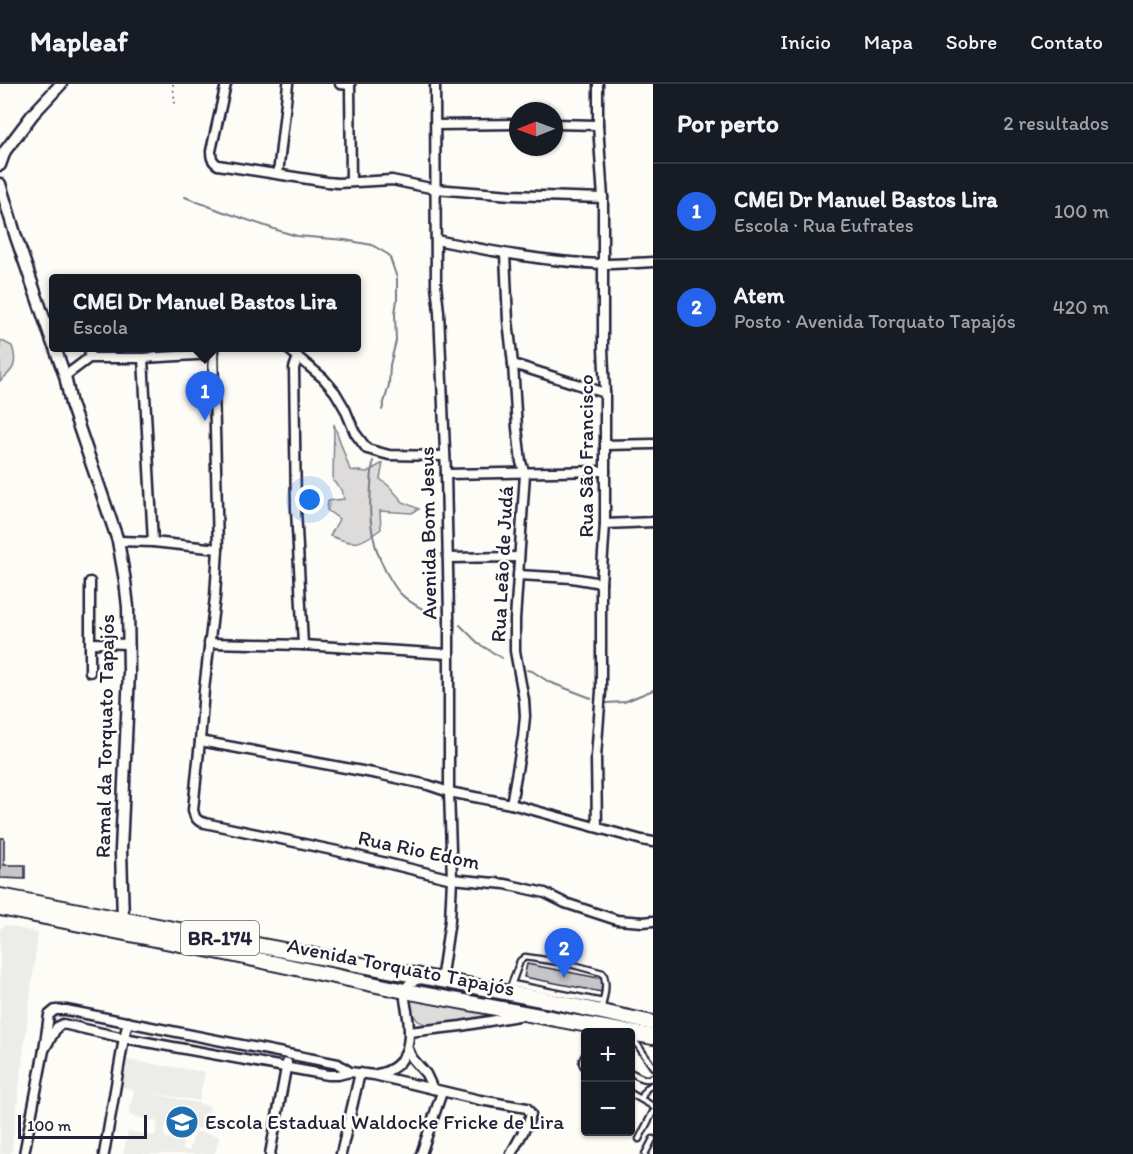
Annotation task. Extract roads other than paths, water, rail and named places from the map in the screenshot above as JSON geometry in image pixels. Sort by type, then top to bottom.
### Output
[{"type":"highway","name":"Avenida Torquato Tapajós","points":[[0,896],[441,981],[510,988],[602,1007],[653,1023]]},
{"type":"highway","name":"Avenida Torquato Tapajós","points":[[0,908],[405,991],[603,1028]]},
{"type":"highway","name":"Avenida Torquato Tapajós","points":[[635,1034],[653,1036]]},
{"type":"street","points":[[0,165],[5,151],[33,114],[61,84]]},
{"type":"street","points":[[226,84],[212,146],[211,158],[218,165],[327,182],[392,180],[435,189],[511,195],[603,198]]},
{"type":"street","points":[[278,174],[288,84]]},
{"type":"street","points":[[340,84],[350,85],[351,182]]},
{"type":"street","name":"Avenida Bom Jesus","points":[[435,84],[436,285],[446,474],[452,879],[450,920],[441,981]]},
{"type":"street","name":"Rua São Francisco","points":[[597,827],[596,757],[601,691],[601,583],[605,524],[603,198],[598,84]]},
{"type":"street","points":[[436,125],[509,124]]},
{"type":"street","points":[[563,124],[598,125]]},
{"type":"street","name":"Ramal da Torquato Tapajós","points":[[0,184],[49,332]]},
{"type":"street","points":[[436,240],[505,254],[561,261],[602,264],[653,262]]},
{"type":"street","name":"Rua Leão de Judá","points":[[505,254],[508,321],[521,462],[525,474],[515,620],[515,651],[525,716],[511,804]]},
{"type":"street","name":"Ramal da Torquato Tapajós","points":[[56,352],[65,376],[71,404],[118,541],[128,607],[128,701],[121,850],[123,920]]},
{"type":"street","points":[[89,358],[90,352]]},
{"type":"street","points":[[65,376],[89,358],[143,358],[203,352]]},
{"type":"street","points":[[213,352],[218,549],[200,741],[429,785],[449,792],[511,804],[653,842]]},
{"type":"street","points":[[292,352],[323,378],[334,392],[345,409],[355,433],[367,449],[390,455],[445,456]]},
{"type":"street","points":[[298,357],[294,368],[296,509],[303,645]]},
{"type":"street","points":[[143,358],[153,542]]},
{"type":"street","points":[[513,364],[605,393]]},
{"type":"street","points":[[605,445],[653,444]]},
{"type":"street","points":[[446,474],[605,471]]},
{"type":"street","points":[[605,524],[653,522]]},
{"type":"street","points":[[118,541],[218,549]]},
{"type":"street","points":[[447,558],[519,557]]},
{"type":"street","points":[[518,575],[572,578],[601,583]]},
{"type":"street","points":[[90,582],[90,672]]},
{"type":"street","points":[[91,643],[129,644]]},
{"type":"street","points":[[209,643],[303,645],[448,654]]},
{"type":"street","name":"Rua Rio Edom","points":[[200,741],[193,799],[195,818],[199,821],[452,879],[505,884],[545,893],[565,903],[617,920],[653,921]]},
{"type":"street","points":[[374,1075],[384,1073],[400,1064],[408,1049],[409,1023],[405,991],[411,982],[425,978]]},
{"type":"street","points":[[24,1154],[49,1016],[55,1010],[66,1010],[338,1064],[350,1072]]},
{"type":"street","points":[[409,1032],[531,1014]]},
{"type":"street","points":[[104,1154],[128,1022]]},
{"type":"street","points":[[44,1050],[59,1026],[69,1024],[124,1038],[332,1076],[350,1072],[374,1075],[442,1092],[527,1108],[531,1114],[528,1123],[511,1154]]},
{"type":"street","points":[[408,1049],[412,1058],[426,1074],[432,1089]]},
{"type":"street","points":[[270,1154],[289,1055]]},
{"type":"street","points":[[341,1154],[360,1073]]},
{"type":"street","points":[[421,1154],[442,1092]]},
{"type":"lane","points":[[510,988],[519,961],[525,957],[547,959],[603,973],[606,976],[602,1007]]},
{"type":"lane","points":[[635,1042],[653,1067]]},
{"type":"lane","points":[[635,1074],[649,1080],[653,1077]]},
{"type":"lane","points":[[641,1099],[646,1089],[653,1084]]},
{"type":"lane","points":[[635,1096],[653,1107]]},
{"type":"lane","points":[[639,1139],[653,1112]]},
{"type":"lane","points":[[645,1154],[653,1139]]},
{"type":"waterway","points":[[185,197],[297,236],[372,245],[389,255],[397,278],[396,341],[390,365],[389,385],[382,410]]},
{"type":"waterway","points":[[373,461],[370,518],[380,558],[400,593],[413,604],[434,615]]},
{"type":"waterway","points":[[460,625],[479,644],[502,658]]},
{"type":"waterway","points":[[527,670],[549,682],[591,698]]},
{"type":"waterway","points":[[606,703],[624,702],[653,690]]},
{"type":"place","name":"CMEI Dr Manuel Bastos Lira","points":[[205,421]]},
{"type":"place","name":"Atem","points":[[564,978]]},
{"type":"place","name":"Escola Estadual Waldocke Fricke de Lira","points":[[182,1122]]}]
